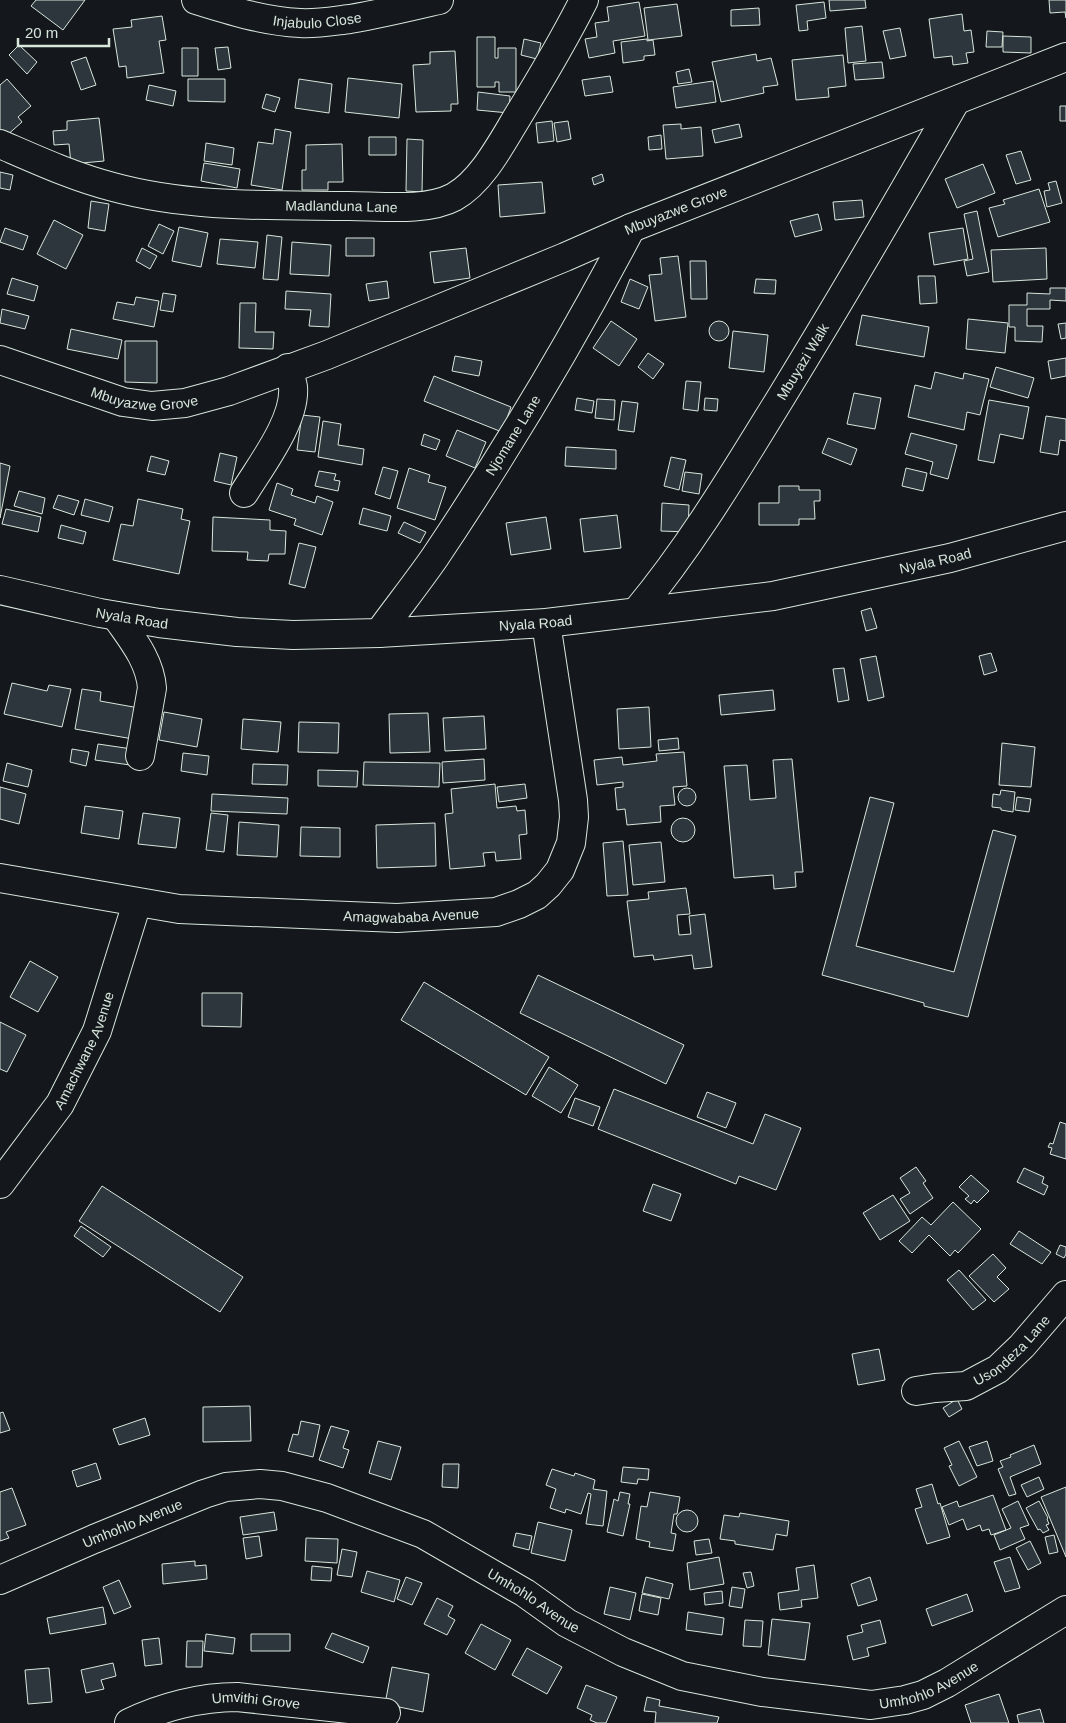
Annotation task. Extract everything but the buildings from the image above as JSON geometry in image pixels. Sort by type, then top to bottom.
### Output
[{"type":"street","name":"Injabulo Close","points":[[196,0],[249,16],[302,24],[379,14],[439,0]]},
{"type":"street","name":"Madlanduna Lane","points":[[0,144],[88,180],[115,188],[158,196],[219,204],[259,206],[404,206],[439,202],[454,197],[468,187],[482,172],[544,74],[584,0]]},
{"type":"street","name":"Mbuyazwe Grove","points":[[0,360],[123,402],[152,406],[194,401],[229,391],[327,355],[631,228],[1066,57]]},
{"type":"street","name":"Mbuyazi Walk","points":[[636,612],[684,551],[720,496],[840,300],[955,102]]},
{"type":"street","name":"Njomane Lane","points":[[379,634],[434,558],[479,490],[562,355],[631,228]]},
{"type":"street","points":[[244,493],[281,432],[290,412],[293,388],[288,368]]},
{"type":"street","name":"Nyala Road","points":[[0,590],[116,616],[237,632],[293,635],[379,634],[546,624],[773,596],[950,558],[1066,526]]},
{"type":"street","points":[[116,616],[145,660],[151,679],[152,688],[140,756]]},
{"type":"street","name":"Amagwababa Avenue","points":[[0,878],[179,909],[398,918],[496,912],[519,904],[537,895],[560,870],[571,842],[574,817],[546,624]]},
{"type":"street","name":"Amachwane Avenue","points":[[0,1184],[60,1104],[85,1056],[97,1031],[137,903]]},
{"type":"street","name":"Usondeza Lane","points":[[916,1391],[966,1386],[998,1369],[1022,1346],[1066,1295]]},
{"type":"street","name":"Umhohlo Avenue","points":[[0,1580],[204,1494],[226,1487],[260,1484],[282,1486],[327,1498],[422,1534],[525,1593],[567,1623],[623,1652],[682,1676],[762,1692],[871,1705],[905,1700],[923,1694],[947,1682],[1066,1610]]},
{"type":"street","name":"Umvithi Grove","points":[[129,1723],[162,1710],[221,1697],[237,1696],[386,1713]]}]
